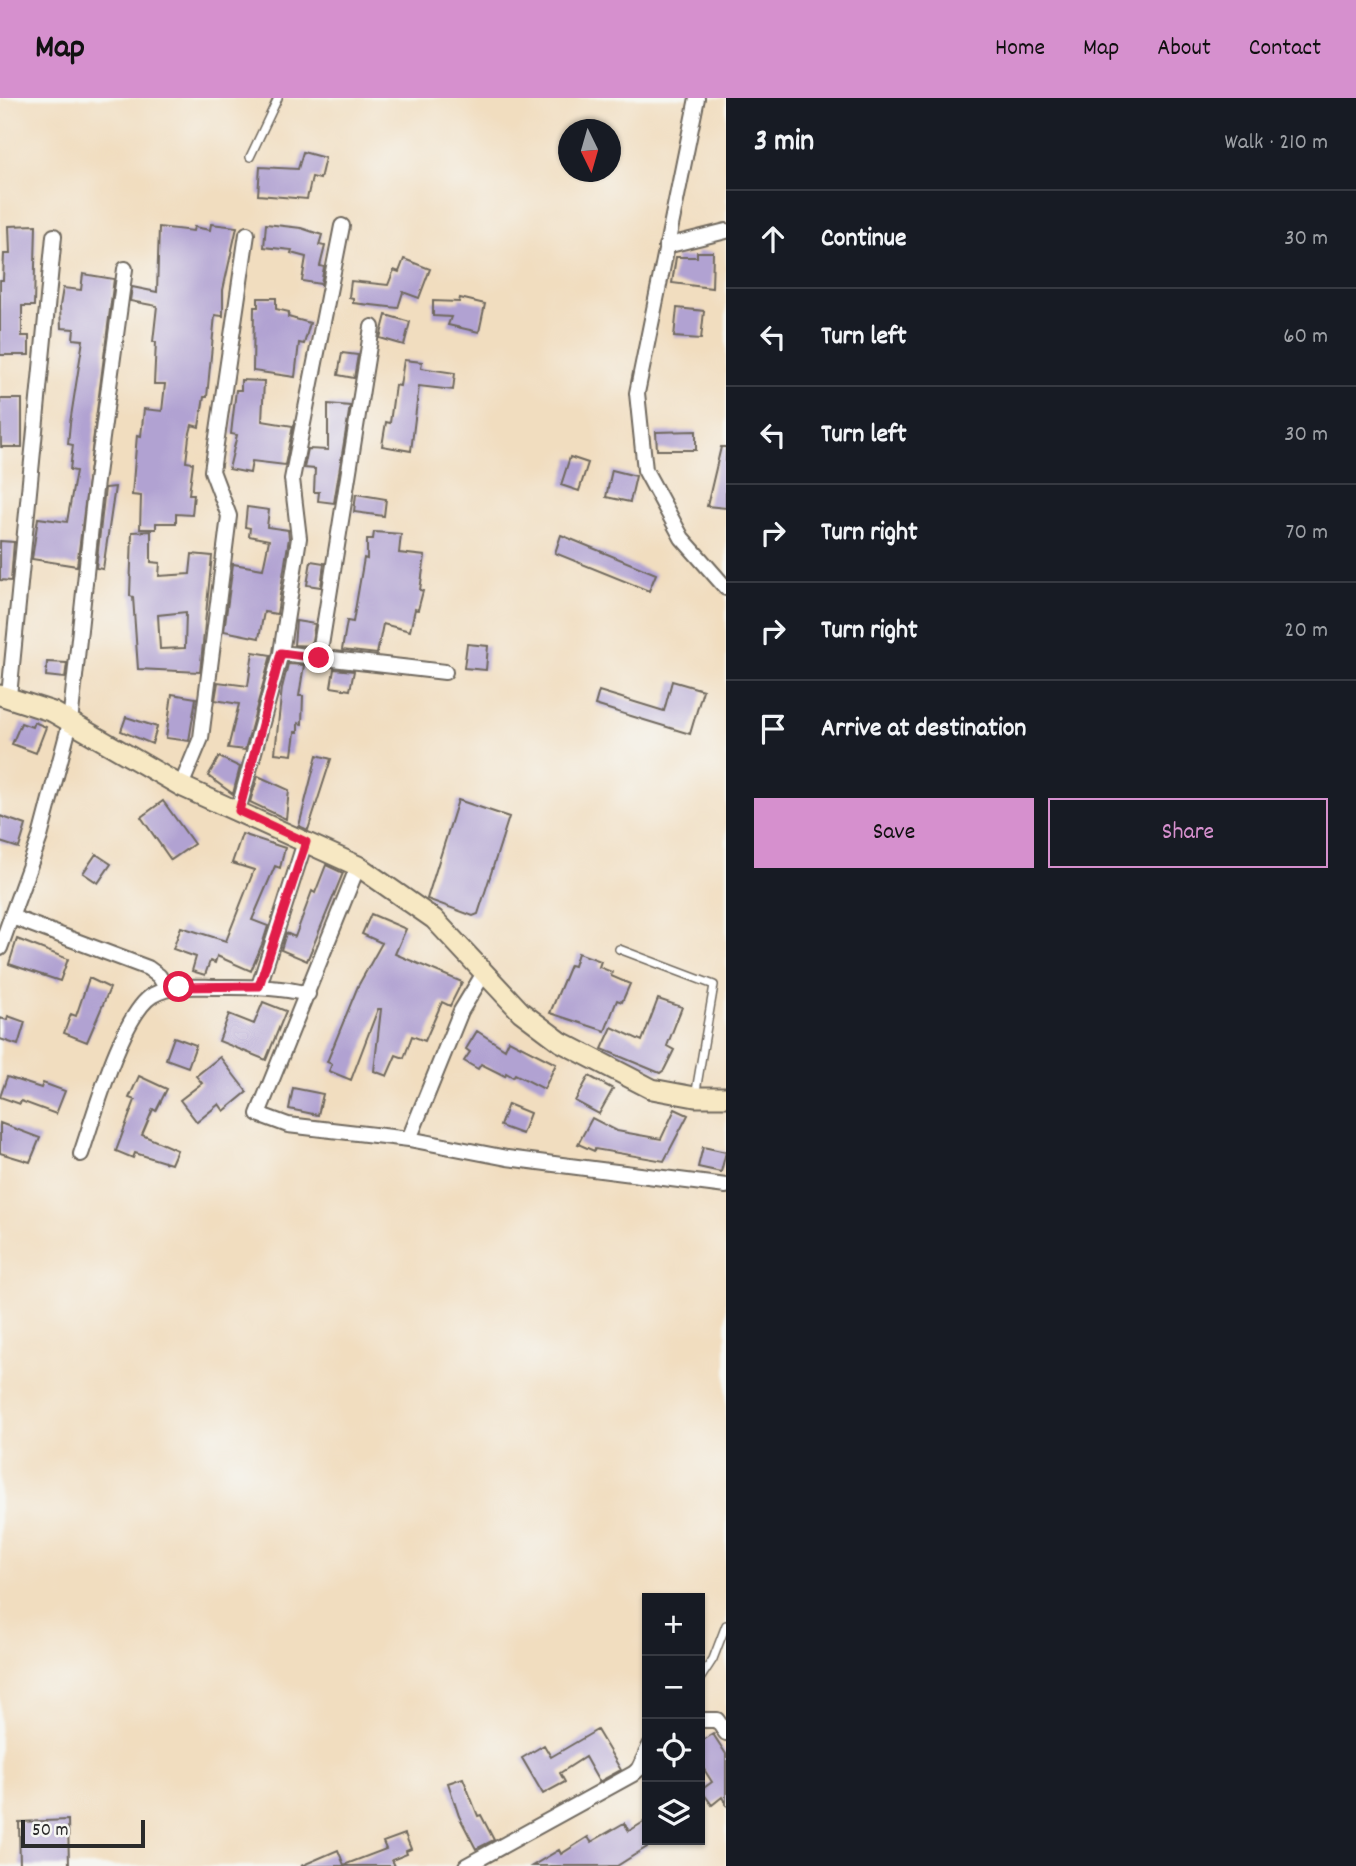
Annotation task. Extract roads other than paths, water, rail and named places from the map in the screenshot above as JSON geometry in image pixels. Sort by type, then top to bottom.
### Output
[{"type":"street","points":[[697,98],[636,393],[645,470],[682,538],[726,588]]},
{"type":"street","points":[[239,811],[281,653],[299,538],[292,479],[342,226]]},
{"type":"street","points":[[666,246],[726,231]]},
{"type":"street","points":[[181,786],[201,738],[229,516],[212,471],[247,234]]},
{"type":"street","points":[[54,236],[5,696],[53,712],[181,786],[358,866],[434,919],[521,1013],[561,1042],[652,1089],[695,1097],[726,1097]]},
{"type":"street","points":[[0,948],[40,837],[70,723],[95,489],[125,269]]},
{"type":"street","points":[[319,658],[372,327]]},
{"type":"street","points":[[281,653],[445,672]]},
{"type":"street","points":[[259,986],[306,842]]},
{"type":"street","points":[[358,866],[258,1114],[281,1124],[409,1139],[507,1158],[726,1186]]},
{"type":"street","points":[[12,917],[148,968],[159,976],[167,989]]},
{"type":"street","points":[[409,1139],[461,1011],[484,973]]},
{"type":"street","points":[[81,1154],[129,1021],[144,1001],[167,989],[259,986],[308,993]]},
{"type":"street","points":[[705,1720],[717,1720],[726,1733]]},
{"type":"street","points":[[470,1865],[633,1774],[642,1766]]},
{"type":"lane","points":[[250,157],[278,98]]},
{"type":"lane","points":[[619,949],[714,985],[695,1097]]},
{"type":"lane","points":[[705,1671],[726,1625]]},
{"type":"lane","points":[[633,1774],[642,1753]]}]
